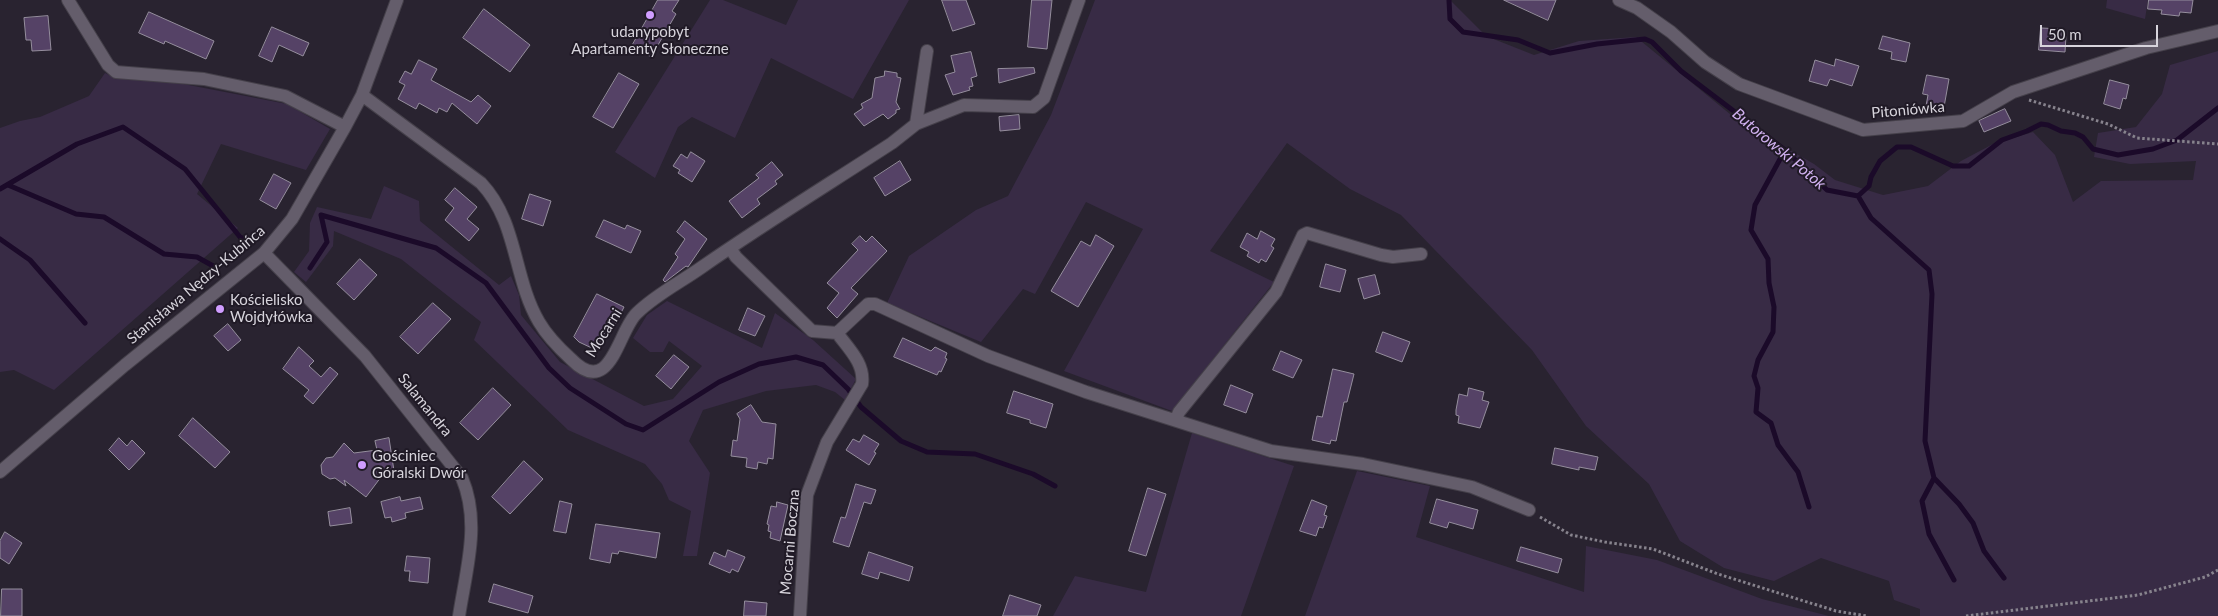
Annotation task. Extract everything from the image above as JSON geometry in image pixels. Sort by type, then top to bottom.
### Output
[{"type":"street","points":[[68,0],[108,65],[116,72],[204,79],[285,96],[345,127]]},
{"type":"street","name":"Stanisława Nędzy-Kubińca","points":[[0,472],[125,365],[264,253],[292,219],[362,95],[397,0]]},
{"type":"street","name":"Mocarni","points":[[362,95],[481,183],[494,197],[504,218],[539,322],[572,360],[584,369],[603,370],[636,313],[730,248],[892,143],[916,124],[964,106],[1033,107],[1044,98],[1079,0]]},
{"type":"street","name":"Pitoniówka","points":[[1619,0],[1637,8],[1671,32],[1705,62],[1739,84],[1863,130],[1963,121],[2010,94],[2146,48],[2218,31]]},
{"type":"street","points":[[916,124],[927,51]]},
{"type":"street","points":[[1176,419],[1179,412],[1276,292],[1303,235],[1307,233],[1393,257],[1421,254]]},
{"type":"street","points":[[730,248],[736,257],[812,331],[837,333],[868,304],[874,304],[988,356],[1086,392],[1176,419],[1271,451],[1363,464],[1472,487],[1529,510]]},
{"type":"street","name":"Salamandra","points":[[264,253],[365,356],[462,478],[470,500],[472,533],[459,616]]},
{"type":"street","name":"Mocarni Boczna","points":[[800,616],[808,495],[826,442],[862,384],[863,374],[858,361],[837,333]]},
{"type":"path","points":[[2010,94],[2108,124],[2137,138],[2218,144]]},
{"type":"path","points":[[1529,510],[1571,535],[1605,542],[1653,548],[1718,574],[1836,611],[1867,616]]},
{"type":"path","points":[[1966,616],[2138,595],[2205,577],[2218,570]]},
{"type":"shaded area","points":[[710,0],[723,0],[786,25],[798,0],[909,0],[853,99],[771,58],[735,138],[692,117],[678,127],[655,178],[615,152]]},
{"type":"shaded area","points":[[1095,0],[1450,0],[1486,36],[1534,55],[1579,41],[1636,37],[1736,119],[1814,164],[1835,180],[1883,195],[1928,186],[1961,161],[1993,144],[2033,132],[2055,155],[2073,202],[2101,181],[2193,180],[2196,161],[2130,164],[2094,157],[2098,133],[2136,127],[2162,94],[2170,65],[2218,51],[2218,616],[1920,616],[1920,609],[1894,600],[1889,581],[1821,558],[1774,581],[1724,568],[1680,541],[1649,484],[1586,426],[1532,350],[1401,215],[1350,189],[1287,143],[1210,251],[1274,282],[1172,411],[1064,371],[1143,229],[1086,202],[1035,294],[1023,289],[981,342],[887,303],[909,256],[976,210],[1008,196],[1051,115]]},
{"type":"shaded area","points":[[2107,0],[2148,0],[2145,19],[2106,8]]},
{"type":"shaded area","points":[[105,73],[116,78],[173,82],[287,104],[330,129],[306,170],[221,144],[197,194],[238,228],[54,390],[14,370],[0,372],[0,128],[40,117],[89,96]]},
{"type":"shaded area","points":[[384,186],[419,201],[420,221],[499,285],[511,276],[519,295],[521,315],[560,362],[644,406],[673,399],[702,366],[669,341],[663,352],[650,352],[633,338],[647,315],[667,301],[762,348],[775,313],[813,340],[856,379],[845,400],[835,392],[816,385],[766,391],[703,410],[689,441],[710,473],[697,556],[683,556],[691,511],[669,500],[662,484],[645,464],[568,430],[474,340],[481,322],[401,259],[334,231],[333,246],[306,282],[294,272],[309,251],[310,223],[317,207],[371,219]]},
{"type":"shaded area","points":[[1192,433],[1294,466],[1241,616],[1053,616],[1075,576],[1146,592]]},
{"type":"shaded area","points":[[1357,471],[1430,486],[1416,537],[1584,592],[1586,546],[1657,560],[1762,599],[1829,616],[1305,616]]},
{"type":"building","points":[[658,0],[679,0],[672,11],[676,14],[651,57],[632,46]]},
{"type":"building","points":[[942,0],[966,0],[975,24],[953,31]]},
{"type":"building","points":[[1032,0],[1052,0],[1047,49],[1028,47]]},
{"type":"building","points":[[1504,0],[1556,0],[1548,20]]},
{"type":"building","points":[[2149,0],[2193,0],[2191,13],[2180,12],[2179,16],[2161,14],[2162,10],[2148,9]]},
{"type":"building","points":[[484,9],[530,45],[510,72],[463,38]]},
{"type":"building","points":[[149,12],[214,41],[206,59],[165,41],[164,44],[139,33]]},
{"type":"building","points":[[48,16],[51,50],[32,51],[31,40],[26,40],[24,18]]},
{"type":"building","points":[[272,27],[309,43],[303,56],[279,45],[272,62],[259,56]]},
{"type":"building","points":[[2041,28],[2062,29],[2061,35],[2066,36],[2065,52],[2039,50]]},
{"type":"building","points":[[1883,36],[1910,43],[1906,62],[1891,59],[1892,52],[1879,49]]},
{"type":"building","points":[[971,52],[977,76],[971,78],[973,86],[969,87],[970,90],[953,95],[945,75],[955,72],[951,56]]},
{"type":"building","points":[[1836,59],[1859,66],[1852,86],[1830,79],[1827,86],[1809,81],[1815,60],[1834,66]]},
{"type":"building","points":[[419,60],[437,69],[431,80],[471,102],[478,95],[491,106],[477,124],[452,103],[447,112],[439,108],[437,113],[419,103],[416,109],[398,99],[405,85],[399,82],[405,71],[411,74]]},
{"type":"building","points":[[1034,68],[1035,73],[999,83],[998,69]]},
{"type":"building","points":[[885,71],[897,73],[897,77],[901,78],[896,102],[900,109],[896,110],[896,113],[888,119],[883,114],[864,126],[854,114],[863,108],[861,104],[872,98],[875,78],[884,76]]},
{"type":"building","points":[[619,73],[639,84],[613,128],[593,117]]},
{"type":"building","points":[[1927,75],[1949,79],[1944,107],[1926,106],[1928,95],[1923,94]]},
{"type":"building","points":[[2110,80],[2129,85],[2126,99],[2123,98],[2120,109],[2104,104]]},
{"type":"building","points":[[2005,109],[2011,121],[1984,132],[1979,121]]},
{"type":"building","points":[[1019,115],[1020,129],[1000,131],[999,117]]},
{"type":"building","points":[[691,152],[705,161],[692,182],[678,173],[680,170],[673,166],[681,154],[687,158]]},
{"type":"building","points":[[900,161],[911,180],[885,196],[874,178]]},
{"type":"building","points":[[772,162],[783,175],[775,181],[777,184],[757,199],[760,204],[742,218],[729,201],[759,178],[756,175]]},
{"type":"building","points":[[274,174],[291,183],[276,209],[260,200]]},
{"type":"building","points":[[455,188],[477,207],[467,219],[479,229],[469,241],[445,220],[454,208],[445,200]]},
{"type":"building","points":[[530,194],[551,201],[543,226],[522,219]]},
{"type":"building","points":[[604,220],[625,229],[627,225],[641,231],[631,253],[596,237]]},
{"type":"building","points":[[685,221],[707,239],[688,267],[686,266],[665,282],[663,280],[678,257],[675,254],[685,239],[677,232]]},
{"type":"building","points":[[1261,231],[1275,239],[1271,246],[1274,248],[1266,262],[1261,259],[1259,263],[1247,256],[1249,252],[1240,247],[1247,233],[1257,239]]},
{"type":"building","points":[[1096,235],[1114,246],[1078,307],[1051,291],[1081,241],[1090,246]]},
{"type":"building","points":[[860,236],[866,242],[872,236],[887,251],[851,288],[858,294],[837,318],[827,308],[839,293],[827,283],[858,250],[852,244]]},
{"type":"building","points":[[360,259],[377,275],[354,300],[337,284]]},
{"type":"building","points":[[1326,264],[1346,270],[1340,292],[1320,287]]},
{"type":"building","points":[[1375,275],[1380,294],[1364,299],[1358,279]]},
{"type":"building","points":[[597,294],[624,307],[613,329],[608,326],[596,350],[579,342],[574,337]]},
{"type":"building","points":[[433,303],[451,319],[418,354],[400,337]]},
{"type":"building","points":[[748,308],[765,316],[755,336],[739,330]]},
{"type":"building","points":[[228,324],[241,340],[228,351],[214,336]]},
{"type":"building","points":[[1383,332],[1410,342],[1402,362],[1376,352]]},
{"type":"building","points":[[903,338],[931,351],[935,347],[947,353],[945,358],[947,359],[941,372],[939,371],[937,375],[894,357]]},
{"type":"building","points":[[299,347],[314,361],[309,366],[321,377],[330,367],[338,374],[313,404],[304,396],[309,390],[283,369]]},
{"type":"building","points":[[1281,351],[1302,360],[1293,378],[1273,370]]},
{"type":"building","points":[[674,355],[689,367],[671,389],[656,376]]},
{"type":"building","points":[[1333,369],[1354,374],[1347,402],[1344,402],[1336,441],[1331,440],[1330,444],[1312,440],[1317,416],[1322,417]]},
{"type":"building","points":[[1231,385],[1253,394],[1246,413],[1224,405]]},
{"type":"building","points":[[493,388],[511,405],[478,440],[460,423]]},
{"type":"building","points":[[1469,388],[1484,392],[1482,400],[1489,402],[1480,428],[1458,423],[1459,416],[1456,415],[1456,410],[1459,394],[1467,396]]},
{"type":"building","points":[[1014,391],[1053,404],[1046,428],[1030,423],[1030,420],[1007,413]]},
{"type":"building","points":[[751,405],[762,422],[776,424],[773,459],[768,458],[767,464],[758,462],[757,469],[746,467],[747,458],[731,456],[733,440],[737,441],[740,419],[737,414]]},
{"type":"building","points":[[193,418],[230,452],[215,468],[179,436]]},
{"type":"building","points":[[864,435],[879,444],[869,465],[846,450],[853,439],[859,442]]},
{"type":"building","points":[[119,438],[127,446],[132,440],[145,453],[129,470],[109,450]]},
{"type":"building","points":[[389,438],[394,471],[381,473],[381,477],[366,497],[344,480],[346,486],[335,478],[330,479],[322,474],[321,465],[326,458],[333,457],[344,443],[354,453],[377,450],[375,441]]},
{"type":"building","points":[[1555,448],[1598,457],[1595,470],[1579,467],[1579,470],[1552,464]]},
{"type":"building","points":[[524,461],[543,479],[510,514],[492,497]]},
{"type":"building","points":[[856,484],[876,490],[871,504],[864,502],[849,547],[833,542],[841,517],[845,518]]},
{"type":"building","points":[[1148,488],[1166,494],[1146,556],[1129,551]]},
{"type":"building","points":[[400,497],[401,501],[420,497],[423,509],[405,513],[406,518],[392,522],[391,517],[385,518],[381,502]]},
{"type":"building","points":[[1437,499],[1478,510],[1473,529],[1449,522],[1447,528],[1430,523]]},
{"type":"building","points":[[1312,500],[1327,506],[1324,515],[1327,516],[1323,528],[1319,527],[1316,536],[1300,531]]},
{"type":"building","points":[[560,501],[572,504],[566,533],[554,531]]},
{"type":"building","points":[[777,502],[788,505],[780,541],[770,538],[771,532],[768,531],[769,525],[767,524],[771,506],[776,507]]},
{"type":"building","points":[[350,508],[352,523],[330,526],[328,512]]},
{"type":"building","points":[[596,524],[660,533],[656,558],[619,551],[618,554],[612,553],[610,563],[590,559]]},
{"type":"building","points":[[5,532],[22,543],[9,564],[0,558],[0,541]]},
{"type":"building","points":[[1521,547],[1562,559],[1558,573],[1517,561]]},
{"type":"building","points":[[728,550],[745,557],[738,572],[732,569],[730,573],[709,564],[714,552],[725,557]]},
{"type":"building","points":[[869,552],[913,567],[909,581],[880,572],[878,579],[862,574]]},
{"type":"building","points":[[407,556],[430,558],[428,583],[409,581],[410,571],[405,571]]},
{"type":"building","points":[[494,584],[533,596],[528,613],[489,602]]},
{"type":"building","points":[[2,589],[22,589],[22,616],[1,616]]},
{"type":"building","points":[[1010,595],[1041,605],[1037,616],[1003,616]]},
{"type":"building","points":[[745,601],[767,603],[766,616],[744,616]]},
{"type":"waterway","name":"Butorowski Potok","points":[[1449,0],[1450,19],[1463,32],[1518,40],[1550,53],[1597,44],[1645,39],[1652,42],[1681,71],[1785,150],[1827,190],[1858,196],[1869,186],[1871,177],[1880,161],[1897,147],[1911,147],[1953,166],[1969,166],[2002,140],[2041,124],[2061,131],[2075,133],[2083,137],[2093,149],[2118,155],[2153,149],[2177,140],[2218,108]]},
{"type":"waterway","points":[[0,189],[77,144],[123,127],[185,169],[240,237],[251,241]]},
{"type":"waterway","points":[[1785,150],[1755,205],[1751,230],[1768,259],[1769,283],[1774,307],[1773,332],[1758,360],[1754,376],[1758,388],[1756,412],[1771,423],[1778,445],[1798,472],[1809,507]]},
{"type":"waterway","points":[[8,185],[76,214],[104,217],[164,254],[197,257],[215,267]]},
{"type":"waterway","points":[[1858,196],[1871,218],[1929,270],[1932,294],[1925,441],[1934,478],[1922,501],[1929,534],[1954,580]]},
{"type":"waterway","points":[[310,268],[327,242],[321,215],[436,248],[486,283],[549,368],[570,388],[626,424],[643,430],[719,382],[759,364],[796,357],[823,365],[848,389],[861,407],[901,441],[927,452],[975,454],[1033,474],[1055,486]]},
{"type":"waterway","points":[[0,239],[30,260],[85,323]]},
{"type":"waterway","points":[[1934,478],[1959,504],[1973,523],[1984,551],[2004,578]]},
{"type":"place","name":"udanypobyt Apartamenty Słoneczne","points":[[650,15]]},
{"type":"place","name":"Kościelisko Wojdyłówka","points":[[220,309]]},
{"type":"place","name":"Gościniec Góralski Dwór","points":[[362,465]]}]
